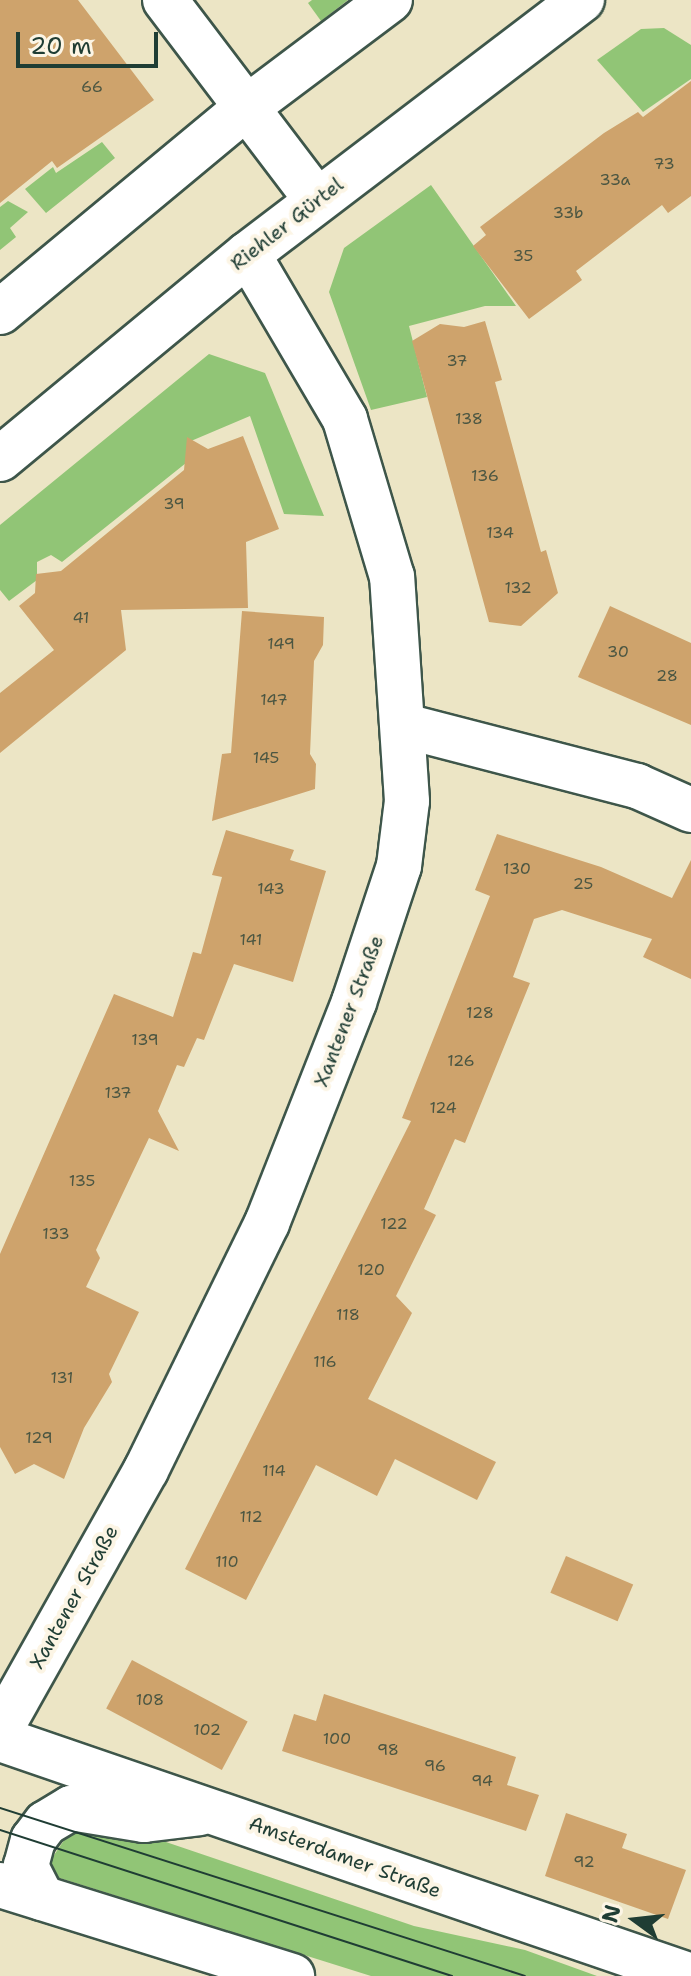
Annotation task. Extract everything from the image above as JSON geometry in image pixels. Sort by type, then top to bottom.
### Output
[{"type":"street","points":[[165,0],[317,200]]},
{"type":"street","points":[[0,312],[246,108],[390,0]]},
{"type":"street","name":"Riehler Gürtel","points":[[0,459],[248,254],[582,0]]},
{"type":"street","name":"Xantener Straße","points":[[0,1730],[146,1470],[267,1223],[354,1002],[399,866],[407,801],[405,726],[392,577],[345,419],[248,254]]},
{"type":"street","points":[[405,726],[637,786],[691,810]]},
{"type":"street","name":"Amsterdamer Straße","points":[[0,1739],[691,1976]]},
{"type":"street","points":[[42,1898],[26,1866],[33,1840],[46,1823],[71,1808],[144,1820],[214,1812]]},
{"type":"street","points":[[0,1885],[292,1976]]},
{"type":"green space","points":[[312,0],[348,0],[321,21],[308,3]]},
{"type":"green space","points":[[664,28],[691,45],[691,79],[643,112],[597,60],[641,29]]},
{"type":"green space","points":[[102,142],[115,158],[46,213],[25,189],[53,167],[56,173]]},
{"type":"green space","points":[[431,185],[516,306],[485,306],[409,326],[427,397],[371,410],[329,292],[344,248]]},
{"type":"green space","points":[[8,201],[28,212],[10,228],[16,237],[0,250],[0,207]]},
{"type":"green space","points":[[209,354],[265,373],[324,516],[284,514],[250,416],[191,441],[191,459],[62,562],[51,555],[37,562],[37,580],[9,601],[0,590],[0,525]]},
{"type":"green space","points":[[101,1820],[414,1926],[525,1950],[597,1976],[371,1976],[53,1876],[48,1864],[69,1833]]},
{"type":"building","points":[[0,0],[78,0],[154,100],[57,168],[52,161],[0,203]]},
{"type":"building","points":[[691,81],[691,196],[668,213],[662,205],[576,271],[582,280],[529,319],[473,246],[486,235],[480,227],[604,133],[638,112],[643,117]]},
{"type":"building","points":[[485,321],[502,380],[495,382],[541,552],[546,550],[558,593],[521,626],[489,622],[412,341],[440,324],[464,327]]},
{"type":"building","points":[[243,436],[279,529],[246,542],[248,608],[121,610],[126,650],[0,753],[0,693],[54,650],[19,606],[35,593],[36,574],[61,571],[184,470],[187,437],[208,449]]},
{"type":"building","points":[[610,606],[691,643],[691,725],[578,677]]},
{"type":"building","points":[[242,611],[324,617],[323,645],[314,661],[310,754],[316,764],[315,789],[212,821],[222,754],[231,753]]},
{"type":"building","points":[[226,830],[294,850],[290,860],[326,871],[293,982],[234,964],[204,1040],[197,1038],[184,1067],[177,1065],[158,1111],[179,1151],[149,1138],[96,1250],[100,1258],[86,1287],[139,1312],[109,1374],[112,1382],[84,1428],[64,1479],[34,1464],[15,1474],[0,1447],[0,1254],[114,994],[173,1017],[193,952],[201,954],[222,877],[212,875]]},
{"type":"building","points":[[497,834],[601,867],[672,898],[691,860],[691,979],[643,957],[652,939],[562,910],[534,919],[513,977],[530,983],[465,1143],[455,1139],[424,1209],[436,1215],[396,1296],[412,1313],[368,1399],[496,1462],[477,1500],[395,1459],[377,1496],[316,1465],[246,1600],[185,1569],[411,1121],[402,1118],[490,896],[475,890]]},
{"type":"building","points":[[566,1556],[633,1585],[618,1621],[550,1593]]},
{"type":"building","points":[[132,1660],[248,1722],[222,1770],[106,1709]]},
{"type":"building","points":[[324,1694],[516,1757],[507,1785],[539,1795],[526,1831],[282,1751],[294,1714],[316,1721]]},
{"type":"building","points":[[566,1813],[627,1834],[622,1848],[686,1870],[668,1919],[545,1876]]},
{"type":"tram line","points":[[0,1808],[525,1976]]},
{"type":"tram line","points":[[0,1830],[452,1976]]}]
